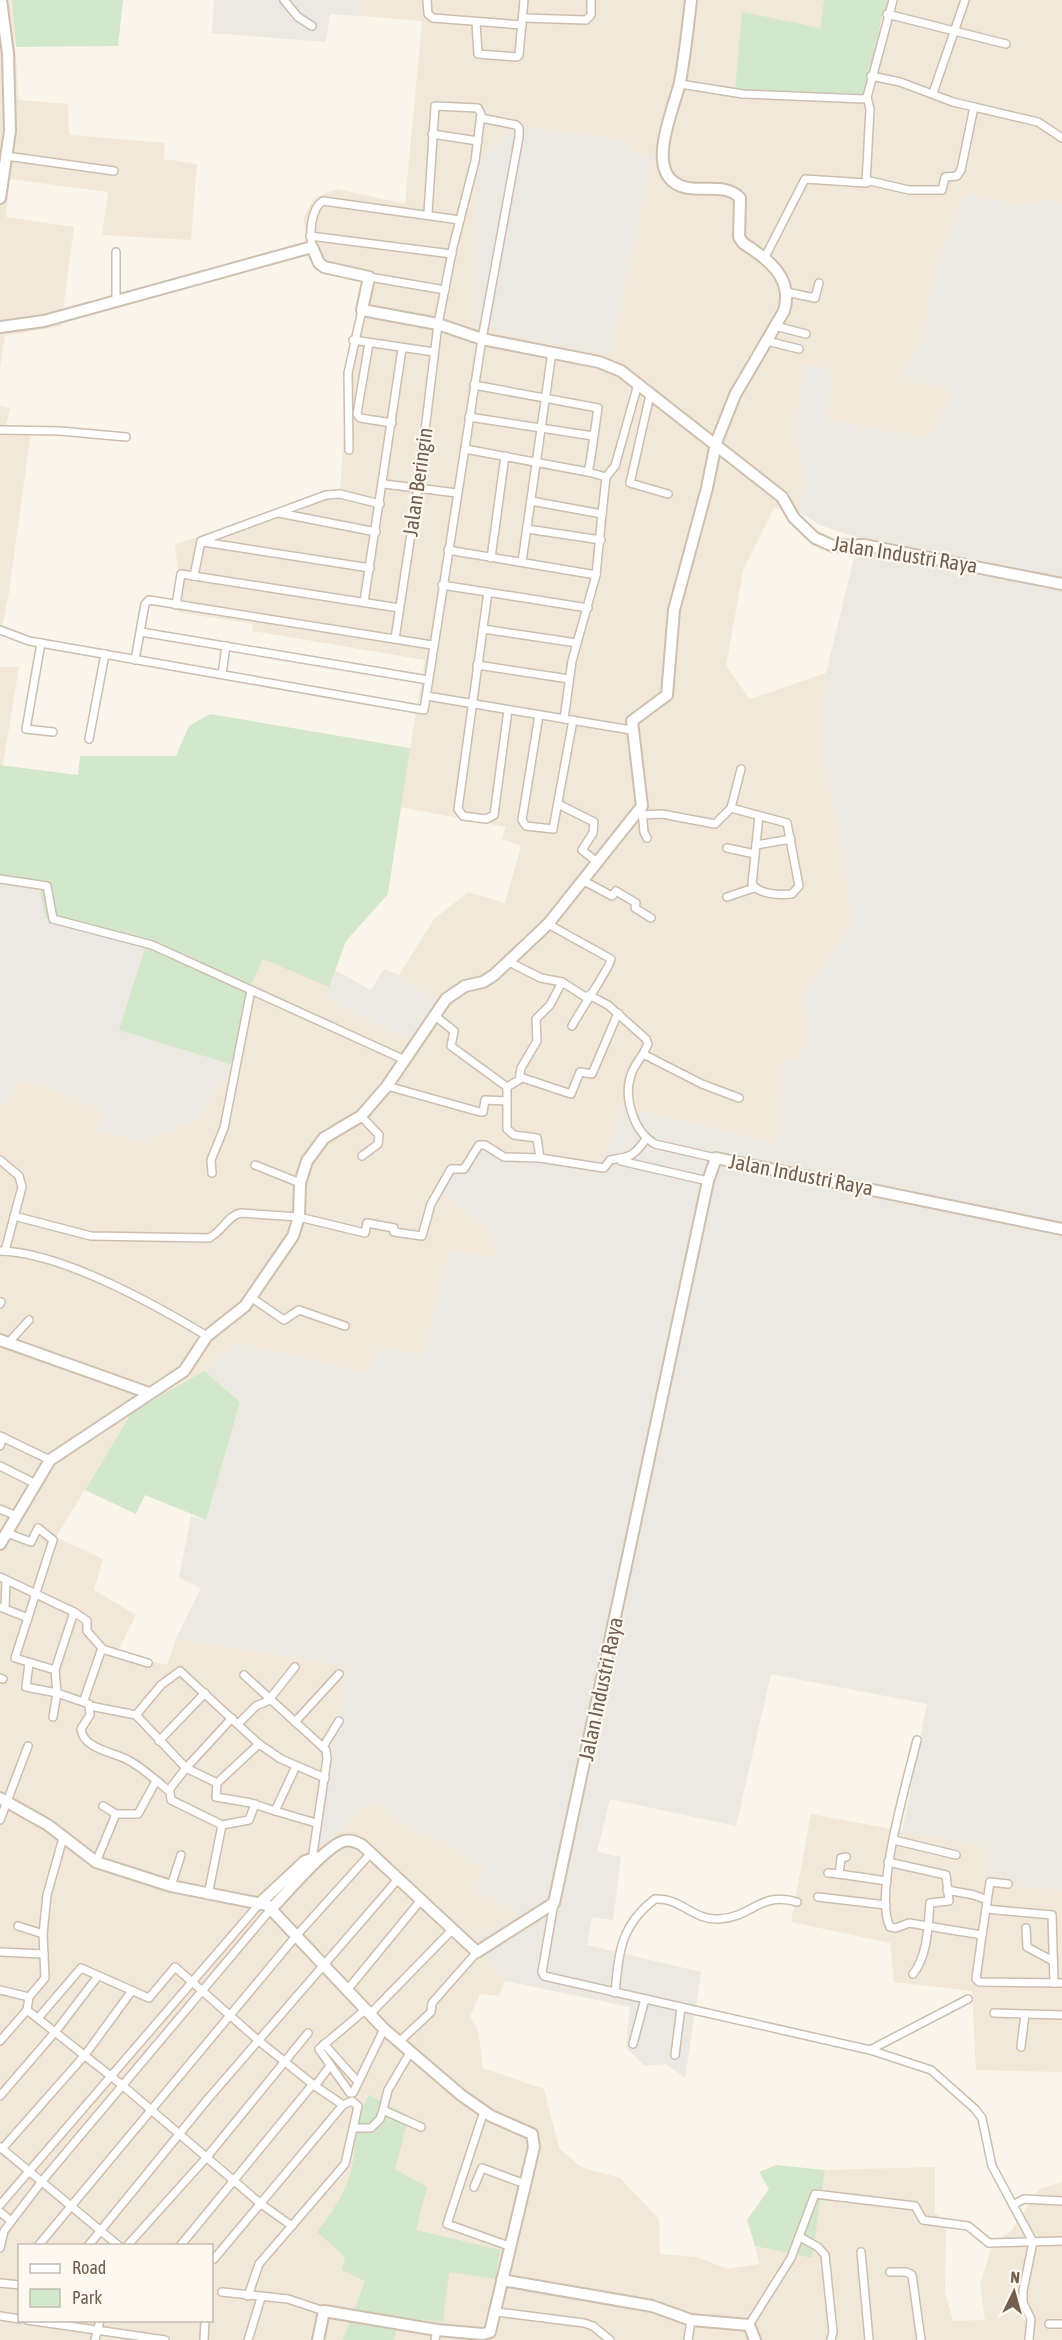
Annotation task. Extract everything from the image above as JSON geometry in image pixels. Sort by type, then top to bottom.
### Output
[{"type":"street","points":[[0,198],[6,156],[9,96],[1,0]]},
{"type":"street","points":[[284,0],[298,17],[312,26]]},
{"type":"street","points":[[427,0],[428,14],[433,18],[476,22],[586,20],[591,15],[591,0]]},
{"type":"street","points":[[476,22],[478,54],[512,59],[519,55],[524,0]]},
{"type":"street","points":[[647,838],[644,832],[631,730],[634,717],[667,695],[674,610],[707,488],[716,443],[735,395],[784,311],[786,292],[778,269],[765,256],[743,243],[740,237],[740,198],[734,192],[679,185],[669,177],[664,162],[663,145],[680,84],[691,0]]},
{"type":"street","points":[[866,183],[870,109],[867,97],[892,0]]},
{"type":"street","points":[[933,93],[965,0]]},
{"type":"street","points":[[887,14],[1006,44]]},
{"type":"street","points":[[871,76],[933,93],[943,99],[1038,122],[1062,138]]},
{"type":"street","points":[[680,84],[743,94],[839,99],[867,97]]},
{"type":"street","points":[[0,630],[41,643],[424,710],[432,645],[474,385],[520,131],[516,124],[481,118],[478,108],[439,104],[434,109],[428,213]]},
{"type":"street","points":[[765,256],[805,178],[885,183],[914,191],[942,190],[945,177],[957,176],[961,170],[974,107]]},
{"type":"street","name":"Jalan Beringin","points":[[395,639],[418,488],[438,324],[481,118]]},
{"type":"street","points":[[432,134],[478,141]]},
{"type":"street","points":[[6,156],[114,171]]},
{"type":"street","points":[[445,290],[324,267],[319,263],[311,242],[316,207],[323,201],[460,219]]},
{"type":"street","points":[[0,327],[44,321],[311,242],[452,254]]},
{"type":"street","points":[[116,252],[116,300]]},
{"type":"street","points":[[349,450],[348,373],[369,277]]},
{"type":"street","points":[[786,292],[815,298],[819,283]]},
{"type":"street","name":"Jalan Industri Raya","points":[[362,310],[438,324],[482,339],[612,366],[716,443],[782,497],[803,529],[833,546],[864,545],[1062,584]]},
{"type":"street","points":[[775,326],[806,334]]},
{"type":"street","points":[[354,340],[434,352]]},
{"type":"street","points":[[767,341],[798,349]]},
{"type":"street","points":[[369,343],[357,414],[360,417],[392,423]]},
{"type":"street","points":[[364,602],[384,484],[402,349]]},
{"type":"street","points":[[522,562],[552,352]]},
{"type":"street","points":[[564,719],[569,679],[577,643],[596,575],[602,540],[606,477],[615,466],[638,384]]},
{"type":"street","points":[[474,385],[598,408],[588,472]]},
{"type":"street","points":[[650,395],[630,482],[631,485],[668,494]]},
{"type":"street","points":[[469,417],[593,436]]},
{"type":"street","points":[[0,430],[60,431],[126,437]]},
{"type":"street","points":[[465,449],[537,461],[606,477]]},
{"type":"street","points":[[491,558],[506,456]]},
{"type":"street","points":[[384,484],[457,493]]},
{"type":"street","points":[[201,541],[332,494],[380,504]]},
{"type":"street","points":[[531,501],[602,514]]},
{"type":"street","points":[[279,513],[376,532]]},
{"type":"street","points":[[527,529],[602,540]]},
{"type":"street","points":[[201,541],[369,568]]},
{"type":"street","points":[[194,576],[201,541]]},
{"type":"street","points":[[448,550],[596,575]]},
{"type":"street","points":[[176,605],[182,574],[399,608]]},
{"type":"street","points":[[442,585],[588,608]]},
{"type":"street","points":[[488,592],[458,809],[463,816],[489,819],[494,814],[508,710]]},
{"type":"street","points":[[135,660],[146,601],[432,645]]},
{"type":"street","points":[[483,629],[577,643]]},
{"type":"street","points":[[141,632],[428,680]]},
{"type":"street","points":[[41,643],[26,729],[53,732]]},
{"type":"street","points":[[222,674],[226,646]]},
{"type":"street","points":[[88,739],[105,654]]},
{"type":"street","points":[[477,666],[569,679]]},
{"type":"street","points":[[426,696],[631,730]]},
{"type":"street","points":[[539,715],[522,824],[553,829],[573,720]]},
{"type":"street","points":[[642,810],[715,824],[731,808],[741,768]]},
{"type":"street","points":[[558,804],[594,822],[593,833],[582,850],[597,862]]},
{"type":"street","points":[[727,897],[754,888],[773,894],[792,894],[798,891],[799,886],[791,839],[784,820],[731,808]]},
{"type":"street","points":[[0,1544],[34,1483],[50,1460],[184,1371],[207,1336],[252,1298],[291,1241],[299,1217],[300,1183],[307,1161],[324,1138],[361,1116],[387,1086],[434,1014],[455,991],[483,982],[509,962],[548,924],[642,810]]},
{"type":"street","points":[[754,888],[759,816]]},
{"type":"street","points":[[756,845],[791,839]]},
{"type":"street","points":[[727,848],[755,855]]},
{"type":"street","points":[[0,879],[47,886],[53,919],[152,945],[405,1060]]},
{"type":"street","points":[[582,880],[612,896],[616,891],[636,903],[635,908],[651,918]]},
{"type":"street","points":[[548,924],[611,959],[610,966],[588,997],[572,1026]]},
{"type":"street","points":[[509,962],[541,978],[562,982],[618,1013],[648,1042],[630,1078],[628,1090],[640,1131],[646,1139],[655,1144],[716,1158]]},
{"type":"street","points":[[507,1088],[517,1083],[524,1061],[532,1054],[537,1041],[535,1024],[538,1015],[550,1005],[562,982]]},
{"type":"street","points":[[212,1173],[211,1160],[224,1128],[251,990]]},
{"type":"street","points":[[520,1077],[571,1094],[580,1072],[592,1074],[618,1013]]},
{"type":"street","points":[[434,1014],[454,1031],[451,1046],[507,1088]]},
{"type":"street","points":[[643,1054],[702,1084],[739,1098]]},
{"type":"street","points":[[387,1086],[480,1112],[483,1112],[486,1100],[507,1101]]},
{"type":"street","points":[[507,1088],[509,1132],[537,1138],[540,1158]]},
{"type":"street","points":[[361,1116],[379,1135],[378,1143],[362,1156]]},
{"type":"street","points":[[621,1161],[635,1153],[646,1139]]},
{"type":"street","points":[[14,1216],[54,1229],[91,1236],[208,1238],[216,1234],[237,1213],[299,1217],[365,1233],[367,1223],[394,1228],[394,1232],[422,1236],[432,1204],[451,1169],[464,1169],[479,1145],[484,1145],[504,1157],[540,1158],[604,1168],[610,1160],[621,1161],[708,1181]]},
{"type":"street","name":"Jalan Industri Raya","points":[[1033,2242],[992,2166],[982,2118],[931,2070],[870,2050],[615,1993],[543,1974],[554,1903],[708,1181],[716,1158],[1062,1229]]},
{"type":"street","points":[[0,1160],[21,1180],[14,1216],[2,1251],[20,1252],[80,1272],[156,1305],[207,1336]]},
{"type":"street","points":[[255,1165],[300,1183]]},
{"type":"street","points":[[252,1298],[284,1320],[298,1310],[345,1326]]},
{"type":"street","points":[[4,1341],[29,1320]]},
{"type":"street","points":[[4,1341],[149,1393]]},
{"type":"street","points":[[0,1446],[2,1436],[50,1460]]},
{"type":"street","points":[[0,1466],[34,1483]]},
{"type":"street","points":[[0,1509],[16,1516]]},
{"type":"street","points":[[7,1533],[32,1542],[38,1528],[53,1540],[15,1658],[56,1670]]},
{"type":"street","points":[[28,1618],[2,1607],[3,1579],[74,1612],[87,1621],[86,1630],[102,1649],[148,1663]]},
{"type":"street","points":[[53,1717],[57,1693],[56,1670],[74,1612]]},
{"type":"street","points":[[84,1700],[102,1649]]},
{"type":"street","points":[[29,1663],[26,1687],[84,1700],[90,1706],[136,1715],[186,1768],[217,1782]]},
{"type":"street","points":[[238,1724],[256,1706],[269,1700],[295,1667]]},
{"type":"street","points":[[136,1715],[161,1685],[179,1671],[259,1744],[296,1766],[325,1778]]},
{"type":"street","points":[[295,1722],[339,1674]]},
{"type":"street","points":[[0,2248],[4,2231],[10,2221],[42,2181],[314,1861],[316,1823],[328,1754],[244,1676]]},
{"type":"street","points":[[159,1741],[205,1694]]},
{"type":"street","points":[[90,1706],[90,1715],[81,1729],[86,1739],[95,1747],[126,1759],[168,1790],[171,1800],[222,1825],[249,1820],[255,1804]]},
{"type":"street","points":[[168,1790],[232,1718]]},
{"type":"street","points":[[323,1747],[339,1721]]},
{"type":"street","points":[[917,1740],[888,1862],[886,1905],[890,1927],[898,1928],[907,1923],[982,1935]]},
{"type":"street","points":[[259,1744],[217,1782],[216,1797],[255,1804],[316,1823]]},
{"type":"street","points":[[0,1820],[4,1800],[28,1746]]},
{"type":"street","points":[[275,1811],[296,1766]]},
{"type":"street","points":[[103,1806],[116,1815],[138,1814],[156,1781]]},
{"type":"street","points":[[4,1800],[38,1819],[96,1862],[171,1886],[208,1895],[261,1902],[271,1909],[324,1962],[384,2029],[461,2095],[484,2111],[532,2134],[534,2147],[509,2247],[497,2312],[492,2329],[483,2334],[436,2335],[324,2311],[288,2299],[261,2298],[222,2292]]},
{"type":"street","points":[[96,1862],[116,1815]]},
{"type":"street","points":[[208,1895],[222,1825]]},
{"type":"street","points":[[0,2041],[27,2010],[29,1997],[45,1978],[43,1934],[50,1877],[63,1838]]},
{"type":"street","points":[[894,1840],[956,1855]]},
{"type":"street","points":[[0,2205],[261,1902],[344,1841],[354,1841],[371,1853],[477,1952]]},
{"type":"street","points":[[40,2244],[296,1936],[371,1853]]},
{"type":"street","points":[[171,1886],[181,1855]]},
{"type":"street","points":[[839,1874],[841,1858],[846,1857]]},
{"type":"street","points":[[888,1862],[944,1873],[948,1902],[930,1903],[929,1925],[922,1958],[913,1974]]},
{"type":"street","points":[[828,1873],[887,1881]]},
{"type":"street","points":[[89,2244],[324,1962],[399,1878]]},
{"type":"street","points":[[986,1909],[1052,1915],[1053,1961],[1058,1983],[977,1981],[982,1935],[990,1882],[1008,1884]]},
{"type":"street","points":[[947,1890],[987,1900]]},
{"type":"street","points":[[818,1896],[886,1905]]},
{"type":"street","points":[[615,1993],[620,1947],[627,1929],[642,1909],[655,1899],[677,1902],[706,1919],[716,1920],[739,1916],[773,1898],[797,1902]]},
{"type":"street","points":[[348,1989],[422,1900]]},
{"type":"street","points":[[400,2041],[431,2012],[432,2002],[477,1952],[554,1903]]},
{"type":"street","points":[[18,1926],[43,1934]]},
{"type":"street","points":[[1026,1928],[1027,1947],[1053,1961]]},
{"type":"street","points":[[384,2029],[353,2093],[350,2093],[318,2052],[324,2044],[367,2012],[452,1930]]},
{"type":"street","points":[[0,1952],[44,1954]]},
{"type":"street","points":[[39,2017],[79,1968],[149,1998],[174,1967],[259,2041],[343,2105]]},
{"type":"street","points":[[0,2096],[56,2031],[98,1976]]},
{"type":"street","points":[[0,1990],[29,1997]]},
{"type":"street","points":[[117,2244],[1,2148],[85,2055],[131,1992]]},
{"type":"street","points":[[870,2050],[968,1998]]},
{"type":"street","points":[[633,2044],[645,1999]]},
{"type":"street","points":[[675,2055],[681,2008]]},
{"type":"street","points":[[27,2010],[39,2017],[110,2075],[261,2204],[292,2226]]},
{"type":"street","points":[[994,2013],[1062,2015]]},
{"type":"street","points":[[1022,2047],[1025,2014]]},
{"type":"street","points":[[129,2244],[206,2158],[286,2063],[308,2033]]},
{"type":"street","points":[[324,2044],[358,2082]]},
{"type":"street","points":[[354,2128],[371,2128],[380,2119],[388,2090],[411,2051]]},
{"type":"street","points":[[182,2244],[329,2067]]},
{"type":"street","points":[[214,2259],[343,2105],[352,2101],[358,2104],[345,2164],[259,2264],[248,2296]]},
{"type":"street","points":[[383,2110],[421,2127]]},
{"type":"street","points":[[484,2111],[447,2224],[509,2247]]},
{"type":"street","points":[[474,2187],[482,2169],[525,2184]]},
{"type":"street","points":[[749,2325],[786,2268],[815,2194],[915,2206],[923,2220],[968,2226],[989,2243],[1062,2241]]},
{"type":"street","points":[[1013,2205],[1028,2198],[1062,2201]]},
{"type":"street","points":[[0,2212],[10,2221]]},
{"type":"street","points":[[800,2237],[818,2247],[825,2255],[833,2332],[831,2340]]},
{"type":"street","points":[[1029,2340],[1031,2319],[1023,2303],[1023,2291],[1033,2242]]},
{"type":"street","points":[[861,2252],[869,2340]]},
{"type":"street","points":[[890,2272],[906,2272],[912,2275],[921,2340]]},
{"type":"street","points":[[502,2280],[652,2306],[691,2320],[749,2325]]},
{"type":"street","points":[[0,2283],[18,2285]]},
{"type":"street","points":[[248,2340],[261,2298]]},
{"type":"street","points":[[318,2340],[324,2311]]},
{"type":"street","points":[[497,2312],[584,2324],[598,2330],[610,2340]]},
{"type":"street","points":[[0,2316],[18,2319]]},
{"type":"street","points":[[688,2340],[691,2320]]},
{"type":"street","points":[[40,2322],[165,2340]]},
{"type":"street","points":[[94,2340],[99,2322]]},
{"type":"street","points":[[204,2340],[205,2322]]},
{"type":"street","points":[[1049,2324],[1062,2324]]},
{"type":"street","points":[[749,2325],[755,2340]]},
{"type":"shaded area","points":[[0,0],[12,0],[19,100],[68,104],[69,135],[165,143],[164,159],[197,164],[191,240],[102,235],[108,192],[10,179],[6,217],[74,227],[61,326],[5,336],[0,367]]},
{"type":"shaded area","points":[[214,0],[361,0],[361,16],[330,14],[326,42],[212,33]]},
{"type":"shaded area","points":[[361,0],[824,0],[820,28],[866,97],[881,20],[889,0],[1062,0],[1062,203],[1047,199],[1023,206],[965,194],[935,267],[922,340],[911,356],[902,378],[954,390],[928,438],[825,419],[832,386],[829,367],[795,428],[804,483],[799,512],[774,508],[743,570],[726,666],[750,699],[826,673],[821,748],[838,826],[852,923],[802,996],[809,1039],[794,1061],[782,1062],[780,1125],[775,1142],[622,1107],[600,1167],[463,1171],[439,1192],[492,1231],[496,1257],[449,1250],[424,1356],[380,1346],[366,1373],[283,1352],[257,1349],[236,1342],[204,1371],[132,1412],[56,1537],[103,1559],[94,1590],[136,1615],[117,1653],[167,1665],[176,1639],[347,1666],[315,1850],[369,1804],[378,1804],[414,1831],[446,1843],[471,1862],[484,1865],[520,1913],[470,1942],[505,1981],[499,1996],[480,1994],[470,2017],[478,2030],[483,2068],[544,2089],[559,2148],[581,2167],[620,2178],[659,2219],[660,2254],[697,2257],[728,2269],[759,2264],[755,2246],[812,2258],[825,2170],[935,2167],[935,2213],[946,2221],[945,2292],[953,2321],[985,2320],[980,2285],[992,2245],[1011,2231],[1039,2189],[1062,2182],[1062,2340],[0,2340],[0,1102],[9,1104],[18,1081],[46,1087],[103,1111],[95,1130],[248,992],[263,958],[329,987],[325,997],[438,1000],[399,975],[434,919],[468,892],[505,903],[521,846],[502,839],[506,827],[400,807],[425,660],[252,631],[253,624],[177,612],[182,603],[175,544],[271,513],[287,519],[319,499],[340,492],[348,364],[362,282],[331,275],[306,256],[304,217],[314,198],[337,189],[405,204],[422,21],[361,16]]},
{"type":"shaded area","points":[[517,125],[626,140],[628,150],[653,156],[610,356],[475,326],[477,161]]},
{"type":"shaded area","points":[[965,194],[1023,206],[1047,199],[1062,203],[1062,1891],[985,1882],[989,1847],[902,1832],[927,1704],[771,1674],[736,1826],[610,1799],[597,1852],[621,1857],[613,1920],[592,1917],[587,1945],[701,1972],[685,2078],[666,2064],[645,2066],[626,2048],[630,2007],[505,1981],[470,1942],[519,1913],[474,1890],[483,1865],[471,1862],[446,1843],[414,1831],[378,1805],[369,1804],[315,1851],[347,1666],[176,1639],[201,1588],[179,1578],[191,1516],[206,1520],[240,1402],[204,1371],[236,1342],[257,1349],[282,1352],[366,1373],[379,1346],[423,1355],[449,1250],[496,1257],[492,1231],[439,1192],[450,1169],[463,1170],[480,1144],[502,1158],[600,1167],[622,1107],[775,1142],[780,1125],[782,1062],[794,1061],[809,1039],[802,996],[852,923],[838,826],[821,748],[826,673],[859,538],[820,525],[799,512],[804,483],[795,428],[804,364],[829,367],[832,386],[826,419],[928,438],[954,390],[901,378],[911,356],[922,340],[935,267]]},
{"type":"shaded area","points":[[0,406],[10,408],[5,430],[31,431],[9,592],[0,636]]},
{"type":"shaded area","points":[[0,667],[19,667],[3,765],[0,765]]},
{"type":"shaded area","points":[[0,882],[40,888],[147,945],[237,1066],[194,1120],[145,1142],[95,1130],[103,1111],[46,1087],[18,1081],[9,1104],[0,1102]]},
{"type":"shaded area","points":[[333,969],[371,990],[384,969],[399,975],[438,1000],[412,1043],[325,997]]},
{"type":"shaded area","points":[[811,1814],[989,1847],[985,1882],[1062,1891],[1062,2072],[976,2070],[972,1991],[894,1982],[890,1943],[791,1922]]},
{"type":"green space","points":[[12,0],[123,0],[118,46],[16,47]]},
{"type":"green space","points":[[824,0],[889,0],[881,20],[866,97],[735,91],[742,12],[820,28]]},
{"type":"green space","points":[[210,714],[410,748],[388,894],[346,941],[329,987],[263,959],[248,992],[237,1066],[119,1030],[146,945],[45,918],[40,888],[0,882],[0,765],[78,775],[80,756],[176,756],[189,726]]},
{"type":"green space","points":[[204,1371],[240,1402],[206,1520],[145,1495],[136,1514],[85,1490],[132,1412]]},
{"type":"green space","points":[[369,2095],[409,2116],[395,2169],[427,2187],[416,2230],[500,2250],[496,2279],[449,2272],[443,2322],[399,2317],[394,2340],[343,2340],[365,2281],[342,2270],[345,2257],[317,2232],[343,2193],[352,2167],[361,2112]]},
{"type":"green space","points":[[776,2165],[825,2170],[812,2258],[755,2246],[747,2220],[769,2189],[759,2172]]}]
